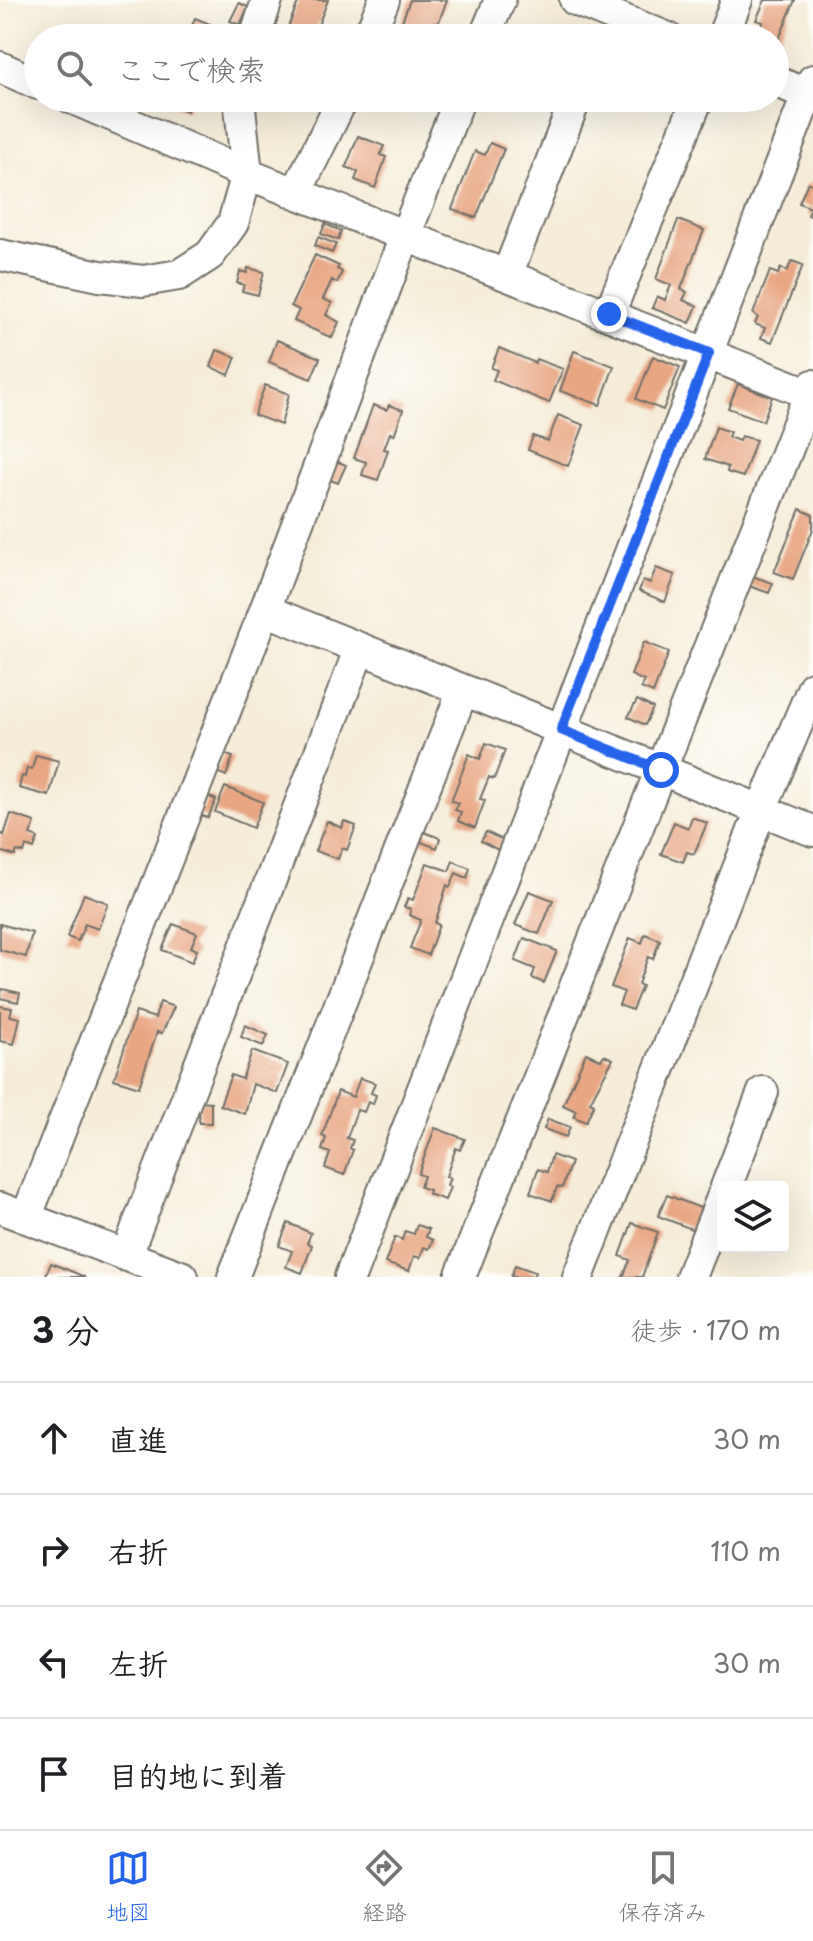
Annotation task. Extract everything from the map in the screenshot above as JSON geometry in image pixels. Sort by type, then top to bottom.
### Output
[{"type":"street","points":[[259,24],[267,0]]},
{"type":"street","points":[[374,24],[384,0]]},
{"type":"street","points":[[490,24],[500,0]]},
{"type":"street","points":[[575,0],[628,24]]},
{"type":"street","points":[[728,24],[737,0]]},
{"type":"street","points":[[0,67],[24,78]]},
{"type":"street","points":[[350,1277],[811,90],[789,84]]},
{"type":"street","points":[[103,112],[247,174],[812,391],[460,1277]]},
{"type":"street","points":[[0,255],[100,276],[143,281],[179,275],[210,255],[233,223],[247,174],[240,112]]},
{"type":"street","points":[[296,193],[336,112]]},
{"type":"street","points":[[183,1277],[13,1213],[265,610],[454,112]]},
{"type":"street","points":[[507,275],[571,112]]},
{"type":"street","points":[[609,314],[692,112]]},
{"type":"street","points":[[265,610],[813,831]]},
{"type":"street","points":[[126,1256],[360,648]]},
{"type":"street","points":[[578,1277],[761,810],[813,687]]},
{"type":"street","points":[[233,1277],[463,690]]},
{"type":"street","points":[[728,1181],[763,1092]]},
{"type":"street","points":[[691,1277],[717,1210]]},
{"type":"building","points":[[299,0],[328,0],[319,24],[289,24]]},
{"type":"building","points":[[410,0],[447,0],[438,24],[401,24]]},
{"type":"building","points":[[765,0],[795,0],[785,24],[762,24],[756,20]]},
{"type":"building","points":[[239,3],[248,7],[240,24],[230,21]]},
{"type":"building","points":[[195,18],[210,24],[193,24]]},
{"type":"building","points":[[358,136],[384,146],[380,155],[386,157],[375,188],[355,180],[358,172],[346,167]]},
{"type":"building","points":[[490,143],[504,149],[476,218],[452,209],[475,151],[485,155]]},
{"type":"building","points":[[808,182],[813,185],[813,217],[808,215],[811,208],[799,203]]},
{"type":"building","points":[[678,220],[704,230],[681,289],[687,292],[683,300],[697,306],[690,323],[652,308],[657,296],[665,300],[671,285],[656,279]]},
{"type":"building","points":[[325,224],[341,231],[338,240],[321,234]]},
{"type":"building","points":[[318,237],[336,244],[332,253],[315,246]]},
{"type":"building","points":[[315,255],[339,266],[337,269],[342,272],[337,283],[332,280],[323,299],[332,303],[326,315],[339,322],[332,338],[294,321],[299,310],[291,306]]},
{"type":"building","points":[[792,261],[803,265],[772,342],[761,338],[765,328],[755,324],[758,317],[753,314],[770,271],[778,274],[781,268],[787,271]]},
{"type":"building","points":[[248,268],[264,272],[258,295],[242,291],[244,285],[237,283],[240,271],[247,273]]},
{"type":"building","points":[[277,340],[320,358],[311,379],[269,362]]},
{"type":"building","points":[[499,348],[535,363],[536,359],[563,369],[549,403],[493,380],[497,370],[491,368]]},
{"type":"building","points":[[217,350],[236,357],[229,375],[211,367]]},
{"type":"building","points":[[574,351],[614,366],[600,405],[560,391]]},
{"type":"building","points":[[653,356],[680,367],[663,410],[636,399]]},
{"type":"building","points":[[738,384],[772,397],[763,421],[728,408]]},
{"type":"building","points":[[265,385],[289,394],[281,425],[254,415]]},
{"type":"building","points":[[373,405],[387,410],[389,405],[403,410],[394,435],[390,433],[384,449],[388,450],[378,480],[362,475],[366,462],[354,458]]},
{"type":"building","points":[[558,415],[584,425],[568,466],[528,450],[533,436],[548,441]]},
{"type":"building","points":[[716,427],[730,432],[728,437],[739,441],[741,436],[756,440],[743,477],[727,472],[728,467],[705,459]]},
{"type":"building","points":[[336,461],[346,465],[338,483],[328,479]]},
{"type":"building","points":[[800,509],[813,515],[813,529],[793,579],[774,572]]},
{"type":"building","points":[[656,568],[675,575],[665,602],[639,591],[643,580],[650,583]]},
{"type":"building","points":[[752,576],[773,583],[769,593],[749,586]]},
{"type":"building","points":[[644,642],[669,652],[653,693],[641,688],[644,681],[631,675]]},
{"type":"building","points":[[637,700],[653,708],[645,725],[628,717]]},
{"type":"building","points":[[486,743],[505,750],[494,779],[489,777],[480,799],[485,800],[475,828],[458,821],[461,812],[455,810],[458,803],[451,801],[469,754],[480,759]]},
{"type":"building","points":[[224,754],[233,757],[226,776],[217,772]]},
{"type":"building","points":[[36,755],[59,761],[49,796],[19,788],[27,768],[32,769]]},
{"type":"building","points":[[225,787],[263,802],[253,828],[215,812]]},
{"type":"building","points":[[208,796],[216,800],[208,818],[200,815]]},
{"type":"building","points":[[11,814],[35,822],[30,835],[38,838],[34,849],[26,846],[24,853],[17,851],[15,856],[0,851],[0,833],[4,835]]},
{"type":"building","points":[[692,817],[707,823],[694,854],[687,852],[683,862],[661,854],[674,822],[688,828]]},
{"type":"building","points":[[327,821],[342,828],[344,821],[356,826],[347,850],[342,848],[338,859],[315,851]]},
{"type":"building","points":[[424,832],[440,838],[437,848],[421,842]]},
{"type":"building","points":[[486,832],[503,840],[498,850],[481,841]]},
{"type":"building","points":[[453,861],[470,868],[467,878],[456,873],[450,887],[447,885],[435,923],[439,925],[428,955],[410,948],[421,920],[409,915],[411,909],[404,907],[408,898],[413,900],[427,863],[449,871]]},
{"type":"building","points":[[529,891],[553,900],[539,934],[515,925]]},
{"type":"building","points":[[84,894],[108,903],[98,929],[85,924],[78,941],[67,937]]},
{"type":"building","points":[[0,924],[32,933],[26,957],[0,950]]},
{"type":"building","points":[[173,924],[197,933],[191,947],[197,950],[192,962],[162,950]]},
{"type":"building","points":[[645,934],[660,940],[653,959],[648,957],[638,984],[642,986],[632,1010],[619,1005],[624,992],[611,987],[630,938],[642,943]]},
{"type":"building","points":[[524,938],[557,951],[544,983],[532,978],[535,969],[515,961]]},
{"type":"building","points":[[2,989],[20,993],[18,1002],[0,998]]},
{"type":"building","points":[[160,1002],[174,1007],[162,1033],[157,1032],[139,1087],[114,1079],[136,1012],[155,1018]]},
{"type":"building","points":[[0,1006],[12,1008],[10,1016],[20,1018],[14,1044],[0,1041]]},
{"type":"building","points":[[245,1025],[268,1035],[263,1046],[241,1037]]},
{"type":"building","points":[[252,1051],[288,1064],[277,1093],[253,1084],[245,1114],[220,1105],[231,1075],[242,1079]]},
{"type":"building","points":[[586,1053],[601,1060],[604,1055],[613,1059],[590,1102],[594,1104],[586,1122],[574,1117],[576,1111],[563,1105]]},
{"type":"building","points":[[360,1078],[375,1083],[371,1093],[376,1095],[373,1104],[368,1102],[364,1112],[357,1110],[347,1138],[353,1140],[350,1148],[353,1150],[344,1175],[325,1168],[330,1153],[322,1150],[326,1138],[322,1136],[338,1091],[353,1097]]},
{"type":"building","points":[[200,1101],[211,1102],[211,1123],[199,1123]]},
{"type":"building","points":[[548,1119],[570,1127],[566,1137],[544,1129]]},
{"type":"building","points":[[435,1128],[465,1139],[460,1150],[456,1148],[446,1176],[450,1178],[447,1185],[450,1187],[445,1200],[428,1194],[429,1190],[420,1187],[424,1176],[418,1174]]},
{"type":"building","points":[[552,1155],[571,1162],[562,1188],[557,1187],[552,1201],[530,1193],[538,1169],[547,1172]]},
{"type":"building","points":[[667,1195],[703,1209],[694,1230],[658,1216]]},
{"type":"building","points":[[288,1223],[311,1233],[307,1243],[312,1245],[302,1273],[286,1267],[292,1251],[279,1246]]},
{"type":"building","points":[[632,1223],[658,1232],[642,1277],[623,1277],[630,1260],[620,1256]]},
{"type":"building","points":[[417,1225],[429,1229],[426,1237],[433,1240],[429,1249],[424,1247],[420,1258],[414,1256],[409,1271],[385,1263],[395,1237],[402,1240],[405,1231],[414,1234]]},
{"type":"building","points":[[51,1263],[85,1277],[45,1277]]},
{"type":"building","points":[[515,1265],[535,1272],[533,1277],[511,1277]]},
{"type":"route","points":[[609,314],[709,353],[561,730],[661,770]]}]
